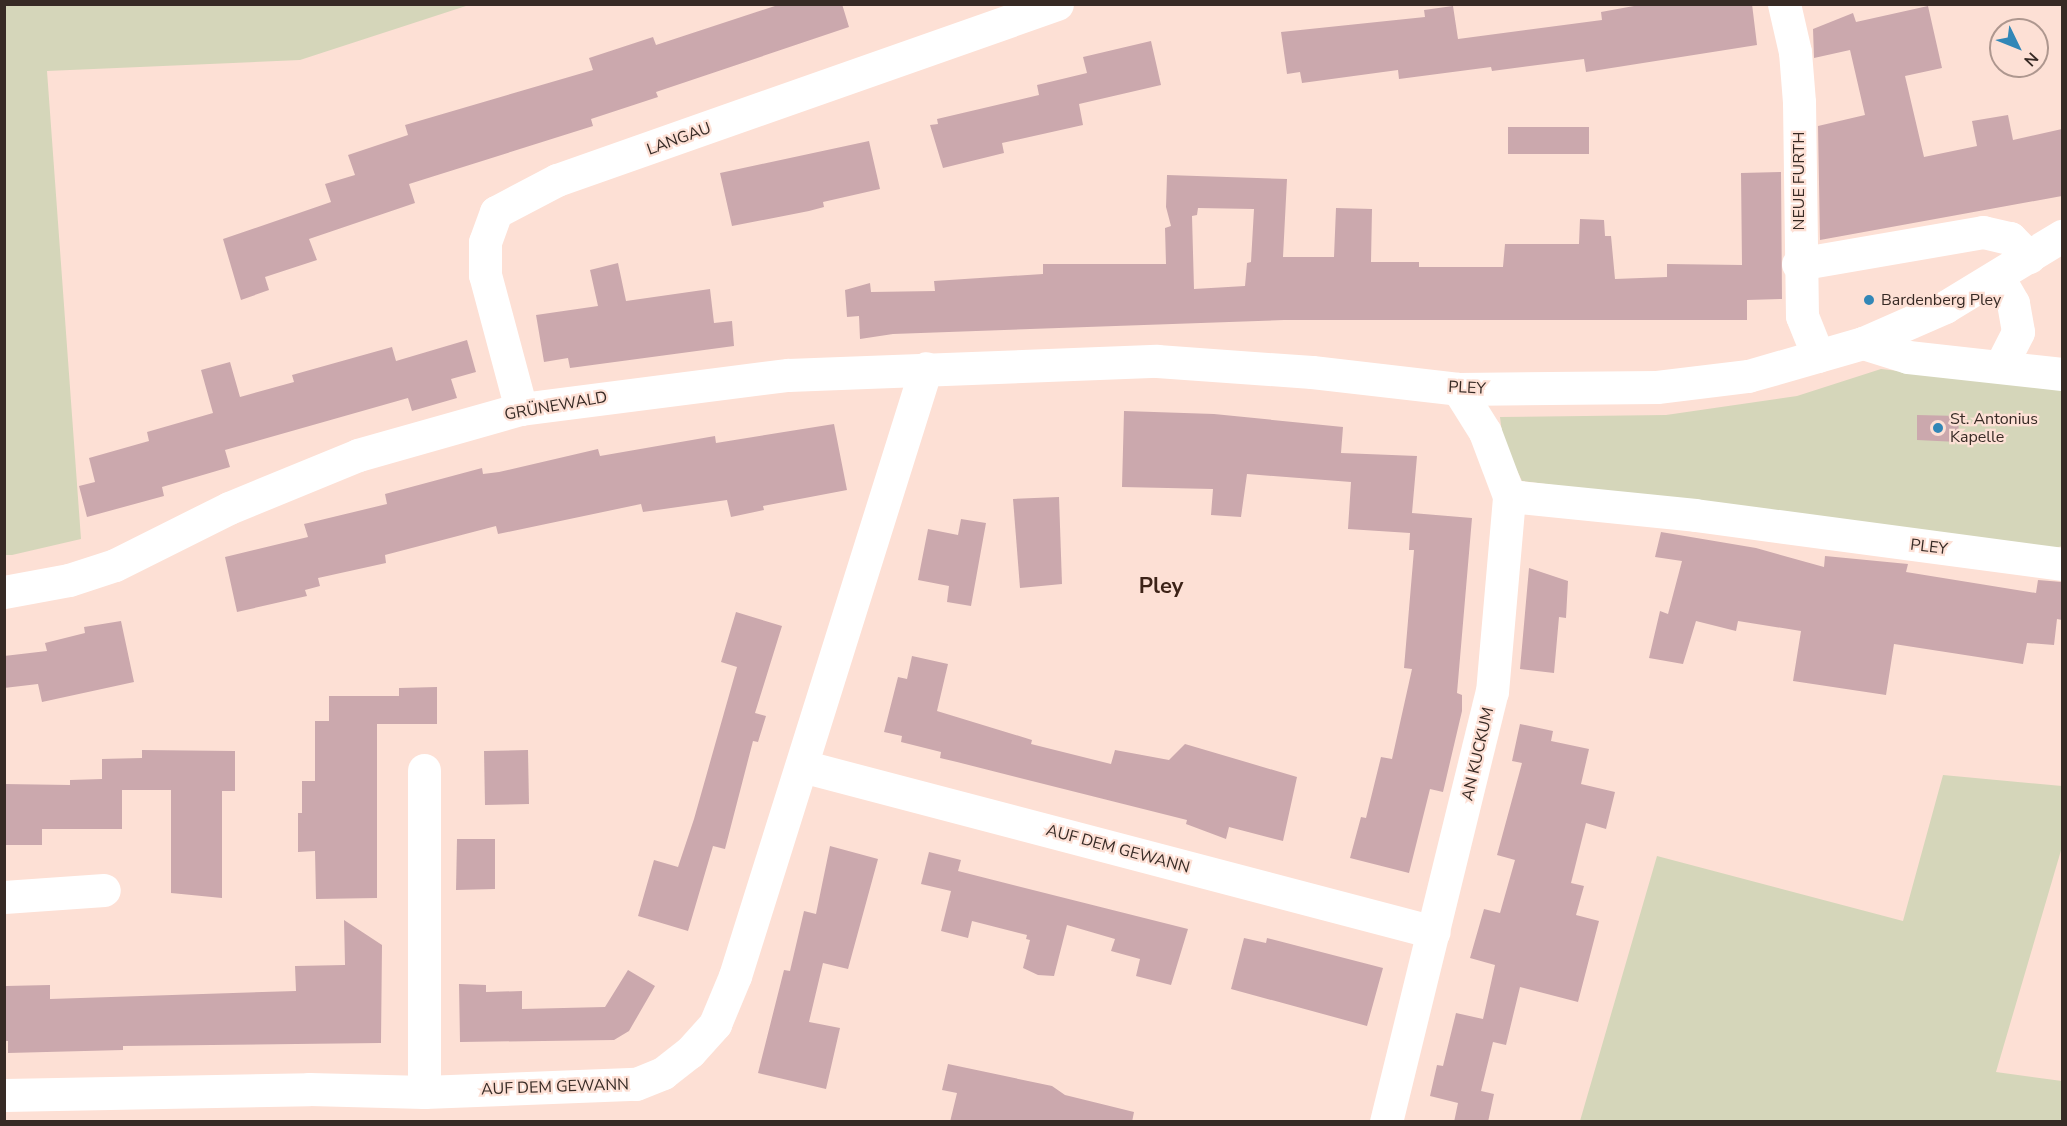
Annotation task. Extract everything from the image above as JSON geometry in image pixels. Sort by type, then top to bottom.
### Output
[{"type":"street","name":"LANGAU","points":[[521,409],[485,274],[485,242],[496,212],[557,180],[1057,4]]},
{"type":"street","name":"NEUE FURTH","points":[[1784,4],[1795,52],[1799,102],[1798,264],[1802,316],[1818,357]]},
{"type":"street","points":[[1798,264],[1983,232],[2010,238],[2029,257]]},
{"type":"street","name":"PLEY","points":[[1066,362],[1157,361],[1312,372],[1458,389],[1657,387],[1748,376],[1863,343],[1998,277],[2062,236]]},
{"type":"street","points":[[1998,277],[2013,303],[2018,332],[2002,364]]},
{"type":"street","points":[[1863,343],[1908,357],[2002,364],[2062,374]]},
{"type":"street","name":"GRÜNEWALD","points":[[4,592],[69,580],[115,565],[230,507],[358,455],[521,409],[788,375],[1066,362]]},
{"type":"street","name":"AUF DEM GEWANN","points":[[4,1095],[309,1089],[424,1092],[636,1084],[663,1073],[690,1052],[715,1024],[735,976],[926,368]]},
{"type":"street","name":"AN KUCKUM","points":[[1386,1122],[1492,692],[1509,496],[1485,432],[1458,389]]},
{"type":"street","name":"PLEY","points":[[1509,496],[1695,515],[2062,564]]},
{"type":"street","name":"AUF DEM GEWANN","points":[[802,766],[1434,932]]},
{"type":"street","points":[[424,770],[424,1092]]},
{"type":"street","points":[[4,897],[104,890]]},
{"type":"green space","points":[[4,5],[469,5],[300,60],[47,71],[81,539],[12,555],[4,555]]},
{"type":"green space","points":[[1881,369],[2062,389],[2062,546],[2052,549],[1522,481],[1503,441],[1500,417],[1666,415],[1797,396]]},
{"type":"green space","points":[[1943,775],[2062,786],[2062,847],[1996,1072],[2062,1081],[2062,1121],[1580,1121],[1657,856],[1903,921]]},
{"type":"building","points":[[781,4],[842,4],[849,27],[656,92],[658,97],[591,119],[593,126],[409,184],[415,203],[309,239],[317,260],[265,277],[269,290],[241,300],[223,239],[331,202],[325,184],[355,175],[348,155],[408,135],[405,125],[593,70],[589,58],[653,37],[656,45]]},
{"type":"building","points":[[1645,4],[1752,4],[1757,45],[1586,72],[1584,59],[1492,71],[1491,67],[1399,79],[1398,70],[1302,83],[1300,72],[1287,74],[1281,32],[1425,17],[1424,10],[1453,6],[1458,39],[1602,20],[1601,12]]},
{"type":"building","points":[[1928,6],[1942,68],[1905,76],[1924,157],[1977,146],[1972,121],[2008,115],[2013,140],[2062,129],[2062,196],[1820,240],[1818,126],[1865,115],[1850,50],[1814,58],[1813,29],[1853,13],[1856,22]]},
{"type":"building","points":[[1151,41],[1161,85],[1079,104],[1083,125],[1002,143],[1004,153],[943,168],[930,125],[938,124],[937,119],[1039,95],[1037,85],[1087,73],[1083,57]]},
{"type":"building","points":[[1508,127],[1589,127],[1589,154],[1508,154]]},
{"type":"building","points":[[869,141],[880,189],[823,202],[824,207],[809,211],[732,226],[720,173]]},
{"type":"building","points":[[1781,172],[1782,299],[1747,300],[1747,320],[1284,320],[893,334],[860,339],[859,316],[847,317],[845,290],[870,283],[871,292],[935,291],[934,281],[1043,274],[1043,264],[1166,264],[1165,228],[1171,226],[1166,207],[1167,175],[1287,179],[1283,257],[1334,257],[1336,208],[1372,209],[1371,262],[1419,262],[1419,267],[1503,267],[1505,244],[1579,244],[1580,219],[1604,220],[1605,236],[1611,236],[1615,279],[1667,277],[1667,264],[1742,265],[1741,173]],"holes":[[[1198,208],[1254,209],[1251,262],[1247,263],[1245,286],[1194,289],[1192,216],[1197,215]]]},
{"type":"building","points":[[618,263],[626,301],[710,289],[714,323],[732,321],[734,346],[570,368],[568,358],[544,362],[536,315],[598,306],[590,270]]},
{"type":"building","points":[[467,340],[476,372],[451,379],[457,398],[412,411],[408,398],[225,450],[230,467],[162,487],[164,496],[87,517],[79,486],[95,482],[89,458],[149,441],[147,432],[213,413],[201,370],[230,362],[240,397],[294,382],[292,375],[392,347],[396,361]]},
{"type":"building","points":[[1124,411],[1214,414],[1343,427],[1341,453],[1417,456],[1412,513],[1472,518],[1457,693],[1462,695],[1462,711],[1443,792],[1430,789],[1409,873],[1350,858],[1361,817],[1366,818],[1381,757],[1392,759],[1412,669],[1404,668],[1414,550],[1409,550],[1410,533],[1348,529],[1351,482],[1247,474],[1241,517],[1211,515],[1213,489],[1122,487]]},
{"type":"building","name":"St. Antonius Kapelle","points":[[1917,415],[1959,416],[1958,442],[1917,440]]},
{"type":"building","points":[[834,424],[847,490],[763,506],[764,510],[731,517],[727,500],[643,512],[641,504],[498,534],[496,526],[385,555],[386,563],[318,578],[320,586],[305,590],[307,596],[237,612],[225,557],[308,537],[304,524],[387,504],[385,494],[482,468],[483,474],[499,472],[598,449],[600,456],[715,436],[716,443]]},
{"type":"building","points":[[1059,497],[1062,584],[1020,588],[1013,499]]},
{"type":"building","points":[[961,519],[986,523],[971,606],[947,602],[949,586],[918,580],[928,529],[958,535]]},
{"type":"building","points":[[1661,532],[1756,548],[1824,567],[1825,556],[1908,564],[1906,572],[2036,593],[2038,580],[2062,582],[2062,620],[2057,619],[2054,645],[2027,643],[2023,664],[1894,644],[1886,695],[1793,681],[1801,631],[1738,621],[1736,631],[1696,621],[1683,664],[1649,658],[1660,611],[1668,614],[1682,561],[1655,557]]},
{"type":"building","points":[[1529,568],[1568,581],[1566,618],[1559,617],[1554,673],[1520,669]]},
{"type":"building","points":[[736,612],[782,626],[755,713],[766,716],[758,742],[753,741],[725,849],[713,846],[688,931],[638,916],[654,860],[678,867],[694,819],[737,667],[721,662]]},
{"type":"building","points":[[121,621],[134,682],[42,702],[38,684],[4,688],[4,656],[47,651],[45,643],[85,633],[84,627]]},
{"type":"building","points":[[912,656],[948,664],[937,711],[1032,740],[1031,744],[1111,764],[1115,750],[1169,760],[1185,744],[1297,777],[1283,841],[1229,827],[1226,839],[1186,824],[1187,820],[940,758],[941,752],[901,742],[902,736],[884,732],[898,677],[907,679]]},
{"type":"building","points":[[437,687],[437,724],[377,724],[377,898],[316,899],[315,851],[298,852],[298,813],[302,813],[302,781],[315,781],[315,721],[329,721],[329,696],[399,696],[399,688]]},
{"type":"building","points":[[1520,724],[1553,731],[1551,741],[1589,749],[1581,784],[1615,792],[1606,829],[1586,823],[1571,883],[1584,886],[1576,915],[1599,921],[1578,1002],[1520,987],[1506,1045],[1493,1042],[1481,1091],[1494,1094],[1488,1122],[1454,1122],[1458,1103],[1430,1096],[1437,1065],[1443,1066],[1456,1013],[1483,1019],[1495,965],[1470,958],[1484,909],[1500,913],[1515,860],[1497,855],[1522,763],[1512,761]]},
{"type":"building","points":[[142,750],[235,751],[235,791],[222,791],[222,898],[171,893],[171,790],[122,790],[122,829],[42,829],[42,845],[4,845],[4,784],[70,785],[70,780],[102,779],[102,759],[142,758]]},
{"type":"building","points":[[528,750],[529,804],[485,805],[484,751]]},
{"type":"building","points":[[457,839],[495,839],[495,889],[456,890]]},
{"type":"building","points":[[830,846],[878,859],[848,969],[823,963],[809,1022],[840,1028],[826,1089],[758,1073],[784,970],[790,971],[804,911],[816,914]]},
{"type":"building","points":[[929,852],[961,860],[958,871],[1188,929],[1171,985],[1136,976],[1140,959],[1111,951],[1115,939],[1067,925],[1054,976],[1038,975],[1023,968],[1030,940],[1026,939],[1027,935],[972,921],[968,938],[941,931],[951,891],[921,884]]},
{"type":"building","points":[[344,920],[382,945],[381,1043],[123,1046],[123,1050],[8,1053],[8,1041],[4,1041],[6,986],[50,985],[50,999],[296,991],[295,966],[345,965]]},
{"type":"building","points":[[1244,938],[1266,943],[1267,938],[1383,968],[1367,1026],[1231,989]]},
{"type":"building","points":[[628,970],[655,986],[629,1031],[614,1040],[460,1042],[459,984],[486,985],[486,992],[522,991],[522,1009],[605,1007]]},
{"type":"building","points":[[948,1064],[1052,1086],[1065,1095],[1134,1112],[1132,1122],[950,1122],[957,1093],[942,1090]]},
{"type":"place","name":"Bardenberg Pley","points":[[1869,300]]},
{"type":"place","name":"St. Antonius Kapelle","points":[[1938,428]]},
{"type":"district","name":"Pley","points":[[1161,587]]}]
